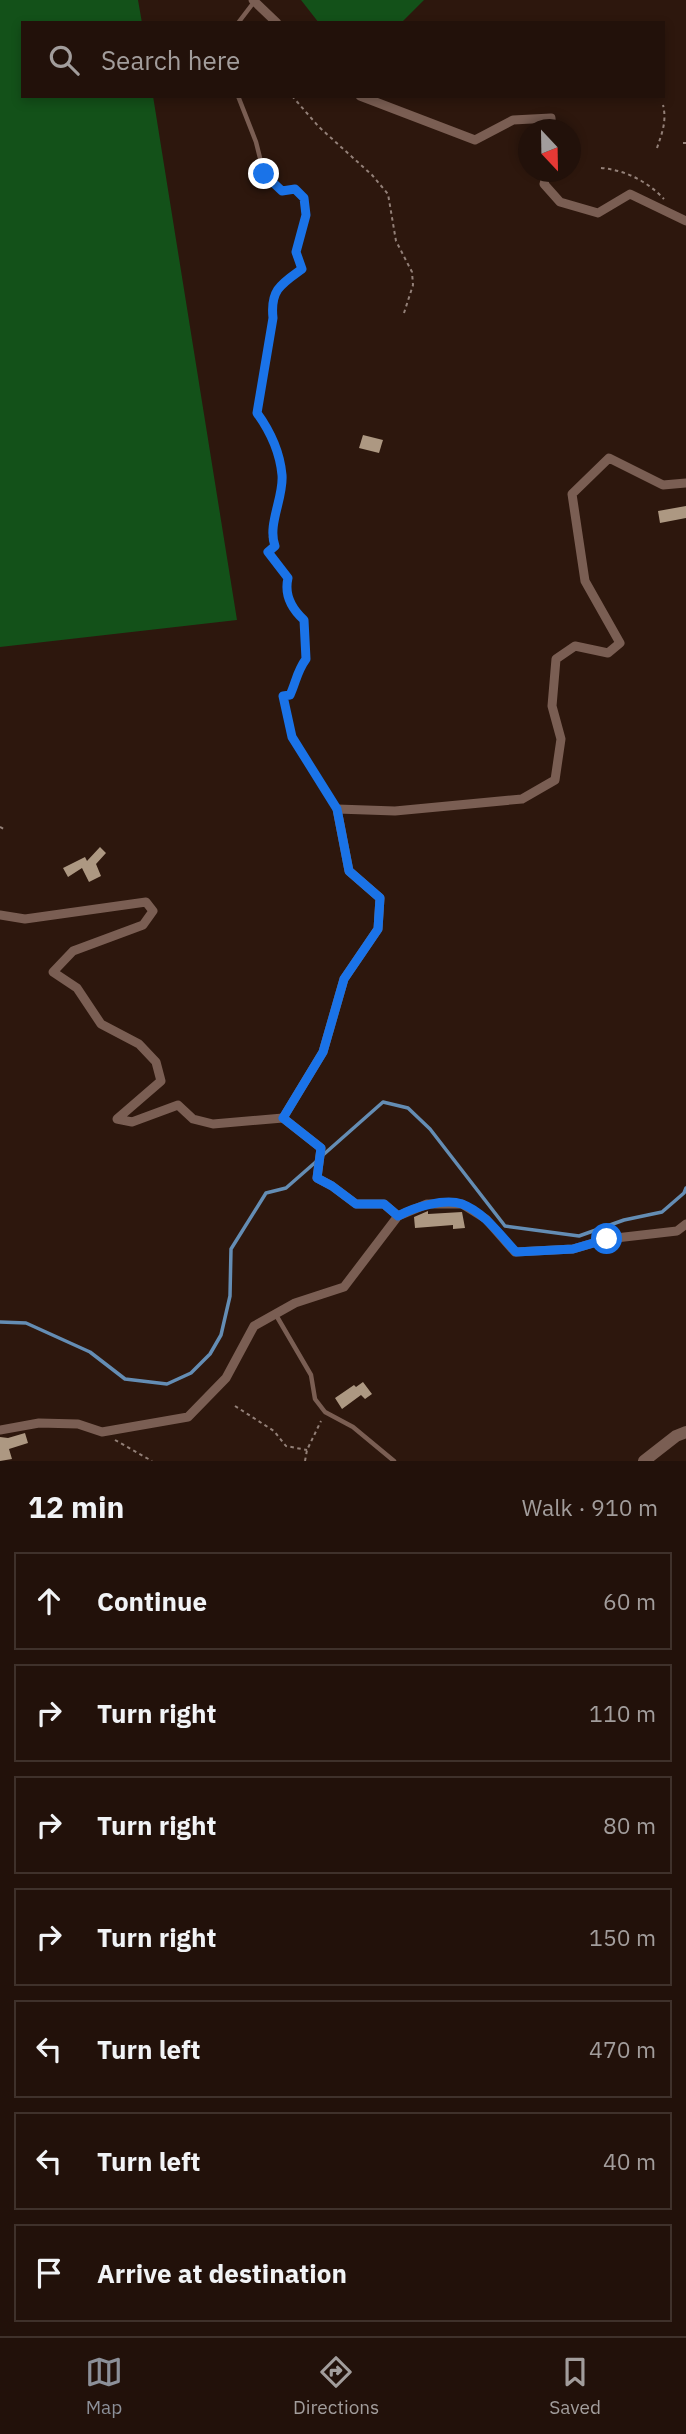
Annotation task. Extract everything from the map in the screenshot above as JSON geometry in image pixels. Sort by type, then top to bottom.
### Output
[{"type":"main road","points":[[643,1461],[686,1432]]},
{"type":"street","points":[[254,1],[275,21]]},
{"type":"street","points":[[365,98],[475,140],[518,120]]},
{"type":"street","points":[[532,119],[551,119]]},
{"type":"street","points":[[544,182],[560,202],[597,213],[629,194],[686,221]]},
{"type":"street","points":[[283,1118],[323,1052],[344,979],[378,929],[380,898],[349,871],[337,809],[395,811],[522,799],[555,780],[561,739],[552,706],[556,659],[575,646],[608,653],[620,643],[585,581],[572,495],[609,458],[663,485],[686,483]]},
{"type":"street","points":[[0,915],[25,919],[146,902],[153,911],[143,925],[73,951],[53,972],[77,988],[101,1024],[139,1044],[156,1062],[161,1081],[117,1119],[132,1122],[178,1105],[193,1119],[214,1124],[283,1118],[321,1148],[317,1178],[356,1204],[384,1204],[398,1216]]},
{"type":"street","points":[[0,1430],[39,1423],[78,1424],[102,1432],[188,1417],[226,1378],[254,1326],[295,1303],[344,1287],[398,1216],[427,1204],[462,1204],[486,1220],[516,1252],[573,1249],[607,1239],[677,1231],[686,1224]]},
{"type":"lane","points":[[240,21],[254,1]]},
{"type":"lane","points":[[239,98],[257,142],[264,174],[282,191],[295,189],[304,198],[306,215],[296,252],[302,269],[279,285],[272,302],[273,318],[257,413],[270,431],[282,477],[271,537],[275,546],[268,552],[288,578],[285,589],[294,611],[304,620],[306,659],[297,671],[290,695],[283,696],[287,723],[292,737],[337,809]]},
{"type":"lane","points":[[276,1314],[311,1375],[316,1399],[325,1412],[354,1427],[394,1461]]},
{"type":"path","points":[[294,98],[319,127],[372,175],[388,194],[396,240],[412,272],[413,285],[404,313]]},
{"type":"path","points":[[657,148],[664,129],[663,105]]},
{"type":"path","points":[[601,167],[622,170],[656,191],[670,205]]},
{"type":"path","points":[[0,827],[6,830]]},
{"type":"path","points":[[236,1406],[274,1431],[286,1446],[307,1450]]},
{"type":"path","points":[[305,1461],[307,1450],[325,1412]]},
{"type":"path","points":[[102,1432],[152,1461]]},
{"type":"green space","points":[[0,0],[138,0],[142,21],[21,21],[21,98],[153,98],[237,620],[0,647]]},
{"type":"green space","points":[[301,0],[424,0],[403,21],[317,21]]},
{"type":"building","points":[[363,435],[383,440],[379,453],[359,448]]},
{"type":"building","points":[[686,506],[686,518],[660,523],[658,511]]},
{"type":"building","points":[[100,847],[106,853],[96,864],[101,876],[89,882],[82,868],[68,877],[63,868],[85,857],[87,861]]},
{"type":"building","points":[[428,1211],[428,1214],[462,1212],[465,1228],[453,1229],[453,1225],[415,1228],[414,1217]]},
{"type":"building","points":[[363,1382],[372,1394],[365,1399],[361,1395],[342,1409],[335,1398]]},
{"type":"building","points":[[25,1433],[28,1443],[9,1449],[12,1459],[0,1461],[0,1437],[8,1438]]},
{"type":"waterway","points":[[323,1155],[383,1102],[408,1108],[430,1129],[505,1226],[579,1236],[624,1220],[662,1212],[684,1193],[686,1188]]},
{"type":"waterway","points":[[0,1322],[26,1323],[90,1352],[125,1379],[167,1384],[191,1373],[210,1354],[221,1335],[230,1296],[231,1249],[266,1193],[286,1188],[318,1160]]},
{"type":"route","points":[[264,174],[282,191],[295,189],[304,198],[306,215],[296,252],[302,269],[279,285],[272,302],[273,318],[257,413],[270,431],[282,477],[271,537],[275,546],[268,552],[288,578],[285,589],[294,611],[304,620],[306,659],[297,671],[290,695],[283,696],[287,723],[292,737],[337,809],[349,871],[380,898],[378,929],[344,979],[323,1052],[283,1118],[321,1148],[317,1178],[356,1204],[384,1204],[398,1216],[427,1204],[462,1204],[486,1220],[516,1252],[573,1249],[607,1239]]}]
